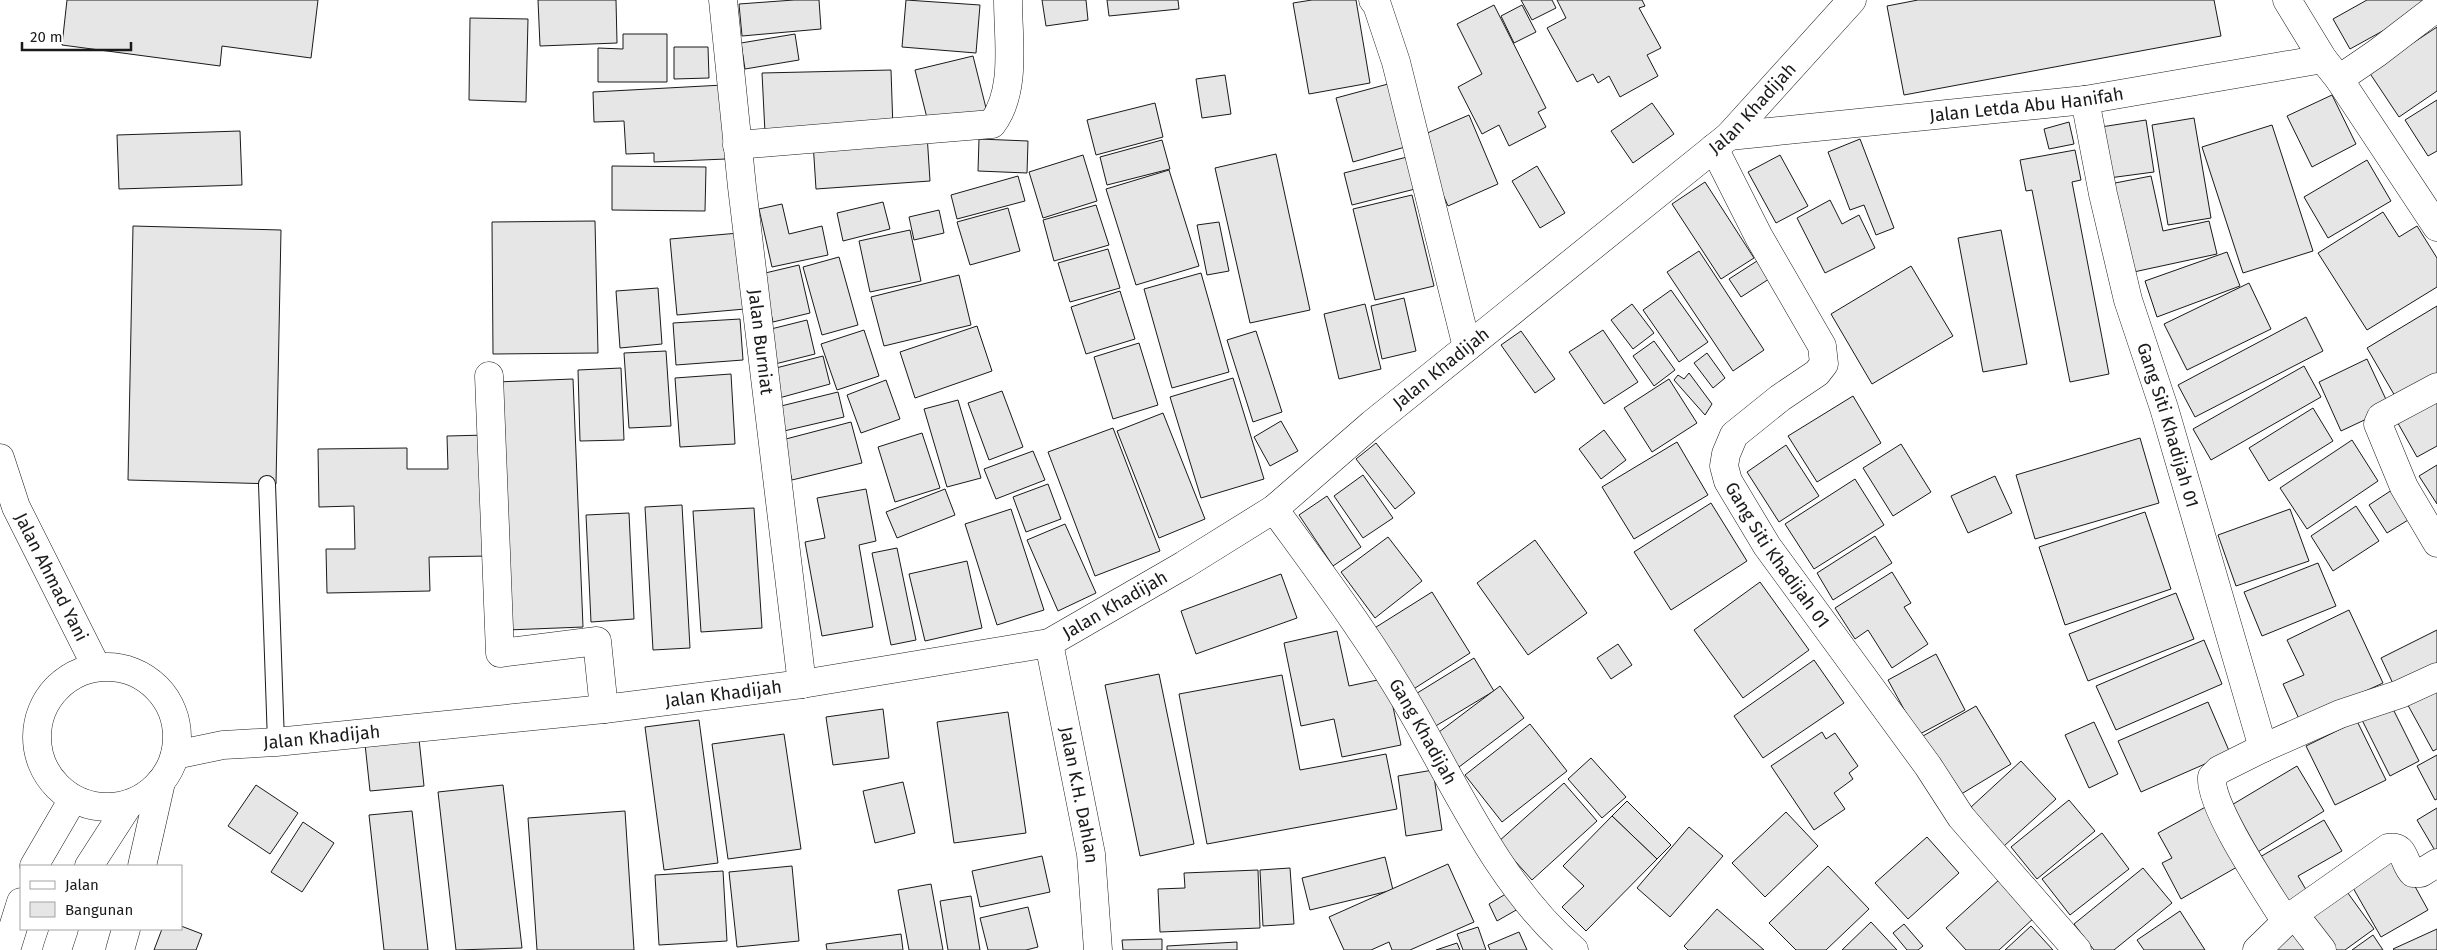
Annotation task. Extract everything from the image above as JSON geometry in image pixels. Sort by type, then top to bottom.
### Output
[{"type":"street","name":"Jalan Burniat","points":[[723,0],[737,145],[802,684]]},
{"type":"street","points":[[737,145],[992,124],[1002,111],[1009,61],[1008,0]]},
{"type":"street","name":"Jalan Khadijah","points":[[175,755],[223,745],[276,742],[604,709],[802,684],[1049,643],[1184,565],[1274,509],[1372,424],[1721,142],[1852,0]]},
{"type":"street","points":[[2287,0],[2437,227]]},
{"type":"street","points":[[1377,2],[1396,62],[1467,347]]},
{"type":"street","points":[[2331,69],[2377,53],[2437,7]]},
{"type":"street","name":"Jalan Letda Abu Hanifah","points":[[1721,142],[2085,100],[2331,69]]},
{"type":"street","name":"Gang Siti Khadijah 01","points":[[2085,100],[2103,194],[2128,300],[2164,408],[2262,748]]},
{"type":"street","name":"Gang Siti Khadijah 01","points":[[1721,142],[1759,237],[1822,346],[1824,364],[1817,373],[1780,398],[1734,435],[1726,454],[1724,466],[1728,481],[1767,546],[1928,766],[1961,817],[2036,900],[2077,950]]},
{"type":"street","points":[[489,376],[500,653],[596,641],[604,709]]},
{"type":"street","points":[[2437,387],[2381,417],[2378,424],[2404,488],[2437,543]]},
{"type":"street","name":"Jalan Ahmad Yani","points":[[0,458],[16,507],[96,666]]},
{"type":"street","name":"Gang Khadijah","points":[[1274,509],[1348,611],[1412,712],[1460,799],[1500,861],[1538,915],[1574,950]]},
{"type":"street","name":"Jalan K.H. Dahlan","points":[[1049,643],[1091,854],[1098,950]]},
{"type":"street","points":[[142,865],[161,782],[175,755],[176,724],[163,695],[140,674],[110,666],[96,666],[60,683],[46,699],[37,720],[36,742],[41,763],[73,799],[100,807],[128,804],[146,795],[161,782]]},
{"type":"street","points":[[2322,950],[2290,918],[2237,842],[2225,819],[2212,786],[2212,777],[2216,772],[2262,748],[2340,714],[2400,694],[2437,677]]},
{"type":"street","points":[[35,865],[73,799]]},
{"type":"street","points":[[90,865],[128,804]]},
{"type":"street","points":[[2257,950],[2290,918],[2388,848],[2395,846],[2400,848],[2413,873],[2421,873],[2437,863]]},
{"type":"street","points":[[6,950],[20,905]]},
{"type":"street","points":[[57,950],[64,930]]},
{"type":"street","points":[[120,950],[126,930]]},
{"type":"lane","points":[[267,484],[276,742]]},
{"type":"building","points":[[67,0],[318,0],[311,58],[222,46],[220,66],[62,45]]},
{"type":"building","points":[[538,0],[616,0],[617,43],[540,46]]},
{"type":"building","points":[[819,0],[821,29],[742,36],[739,4]]},
{"type":"building","points":[[906,0],[980,5],[976,53],[902,47]]},
{"type":"building","points":[[1042,0],[1086,0],[1088,20],[1046,26]]},
{"type":"building","points":[[1107,0],[1178,0],[1179,9],[1109,16]]},
{"type":"building","points":[[1312,0],[1356,0],[1370,83],[1309,94],[1293,3]]},
{"type":"building","points":[[1521,0],[1552,0],[1556,8],[1532,20]]},
{"type":"building","points":[[1557,0],[1642,0],[1645,6],[1639,8],[1661,48],[1647,55],[1658,76],[1620,97],[1609,76],[1598,83],[1593,74],[1577,82],[1547,28],[1566,18]]},
{"type":"building","points":[[1918,0],[2214,0],[2221,36],[1904,95],[1887,6]]},
{"type":"building","points":[[2367,0],[2437,1],[2350,49],[2333,19]]},
{"type":"building","points":[[1494,5],[1546,108],[1538,112],[1546,127],[1509,146],[1499,125],[1482,134],[1458,87],[1482,74],[1457,24]]},
{"type":"building","points":[[1522,5],[1536,32],[1514,43],[1501,16]]},
{"type":"building","points":[[470,18],[528,19],[526,102],[469,100]]},
{"type":"building","points":[[2437,27],[2437,91],[2399,117],[2369,72]]},
{"type":"building","points":[[623,34],[667,34],[667,82],[598,82],[598,48],[623,49]]},
{"type":"building","points":[[795,34],[799,60],[745,69],[741,43]]},
{"type":"building","points":[[674,47],[708,47],[709,78],[674,79]]},
{"type":"building","points":[[973,56],[987,112],[929,126],[915,70]]},
{"type":"building","points":[[891,70],[893,129],[765,133],[762,73]]},
{"type":"building","points":[[1225,75],[1231,114],[1202,118],[1196,79]]},
{"type":"building","points":[[1388,84],[1405,147],[1353,162],[1336,98]]},
{"type":"building","points":[[723,85],[726,159],[654,162],[654,153],[626,154],[624,121],[594,122],[593,92]]},
{"type":"building","points":[[2332,95],[2356,144],[2312,167],[2287,116]]},
{"type":"building","points":[[2437,100],[2437,151],[2428,156],[2405,120]]},
{"type":"building","points":[[1155,103],[1163,137],[1096,155],[1087,120]]},
{"type":"building","points":[[1652,103],[1674,134],[1633,163],[1611,131]]},
{"type":"building","points":[[1469,115],[1498,184],[1448,206],[1418,137]]},
{"type":"building","points":[[2194,118],[2211,218],[2168,225],[2152,125]]},
{"type":"building","points":[[2146,120],[2154,172],[2109,178],[2101,127]]},
{"type":"building","points":[[2069,122],[2074,144],[2049,149],[2044,129]]},
{"type":"building","points":[[2272,125],[2313,251],[2243,273],[2202,147]]},
{"type":"building","points":[[240,131],[242,185],[119,189],[117,135]]},
{"type":"building","points":[[927,134],[930,181],[816,189],[813,142]]},
{"type":"building","points":[[979,139],[1028,141],[1027,173],[978,171]]},
{"type":"building","points":[[1860,139],[1894,228],[1876,235],[1864,205],[1850,210],[1828,152]]},
{"type":"building","points":[[1162,140],[1170,169],[1107,185],[1100,157]]},
{"type":"building","points":[[2075,150],[2081,180],[2072,182],[2109,374],[2070,382],[2032,190],[2026,191],[2020,160]]},
{"type":"building","points":[[1276,154],[1310,310],[1250,323],[1215,168]]},
{"type":"building","points":[[1083,155],[1097,201],[1043,218],[1029,172]]},
{"type":"building","points":[[1415,155],[1423,187],[1352,205],[1344,173]]},
{"type":"building","points":[[1780,155],[1808,206],[1776,223],[1748,172]]},
{"type":"building","points":[[2367,160],[2391,201],[2328,238],[2304,197]]},
{"type":"building","points":[[612,166],[706,167],[705,211],[612,210]]},
{"type":"building","points":[[1537,166],[1565,213],[1540,228],[1512,181]]},
{"type":"building","points":[[1169,170],[1199,266],[1136,285],[1106,189]]},
{"type":"building","points":[[1018,176],[1025,201],[957,219],[951,195]]},
{"type":"building","points":[[2151,176],[2163,231],[2209,221],[2217,254],[2129,273],[2110,184]]},
{"type":"building","points":[[1705,182],[1754,258],[1721,279],[1672,204]]},
{"type":"building","points":[[1412,195],[1434,286],[1375,300],[1353,209]]},
{"type":"building","points":[[1830,200],[1842,224],[1859,215],[1875,248],[1825,273],[1797,218]]},
{"type":"building","points":[[883,202],[890,229],[843,241],[837,213]]},
{"type":"building","points":[[782,204],[789,234],[822,226],[828,255],[772,267],[759,209]]},
{"type":"building","points":[[1096,205],[1109,245],[1054,261],[1043,220]]},
{"type":"building","points":[[1008,208],[1020,251],[970,265],[957,222]]},
{"type":"building","points":[[939,210],[944,233],[914,240],[909,217]]},
{"type":"building","points":[[2383,212],[2399,237],[2417,226],[2437,258],[2437,287],[2367,330],[2318,253]]},
{"type":"building","points":[[595,221],[598,353],[493,354],[492,222]]},
{"type":"building","points":[[1219,222],[1229,271],[1207,275],[1197,225]]},
{"type":"building","points":[[133,226],[281,230],[276,484],[128,480]]},
{"type":"building","points":[[910,230],[921,281],[870,292],[859,241]]},
{"type":"building","points":[[2001,230],[2027,364],[1983,372],[1958,238]]},
{"type":"building","points":[[739,233],[745,309],[677,315],[670,239]]},
{"type":"building","points":[[1108,249],[1120,288],[1070,302],[1058,263]]},
{"type":"building","points":[[1699,251],[1764,350],[1733,371],[1667,272]]},
{"type":"building","points":[[2227,252],[2240,286],[2157,317],[2145,281]]},
{"type":"building","points":[[839,257],[858,325],[822,335],[803,267]]},
{"type":"building","points":[[1757,261],[1769,279],[1741,297],[1729,279]]},
{"type":"building","points":[[799,265],[810,313],[773,322],[761,274]]},
{"type":"building","points":[[1911,266],[1953,336],[1872,384],[1831,314]]},
{"type":"building","points":[[1201,273],[1229,372],[1172,388],[1144,289]]},
{"type":"building","points":[[959,275],[971,325],[884,346],[871,297]]},
{"type":"building","points":[[2249,283],[2271,329],[2187,370],[2164,324]]},
{"type":"building","points":[[658,288],[662,344],[620,348],[616,291]]},
{"type":"building","points":[[1671,290],[1708,342],[1679,362],[1643,310]]},
{"type":"building","points":[[1120,291],[1135,339],[1086,354],[1071,307]]},
{"type":"building","points":[[1404,298],[1416,351],[1382,359],[1371,306]]},
{"type":"building","points":[[1365,304],[1381,369],[1339,379],[1324,314]]},
{"type":"building","points":[[1632,304],[1654,333],[1633,349],[1611,320]]},
{"type":"building","points":[[2437,306],[2437,380],[2399,403],[2367,348]]},
{"type":"building","points":[[2306,317],[2323,351],[2195,417],[2178,385]]},
{"type":"building","points":[[740,319],[743,360],[676,365],[673,323]]},
{"type":"building","points":[[807,320],[815,354],[775,364],[767,330]]},
{"type":"building","points":[[977,326],[992,371],[915,398],[900,352]]},
{"type":"building","points":[[864,330],[879,376],[837,390],[821,344]]},
{"type":"building","points":[[1603,330],[1638,382],[1604,404],[1569,352]]},
{"type":"building","points":[[1256,331],[1282,412],[1253,422],[1227,340]]},
{"type":"building","points":[[1521,331],[1555,379],[1535,393],[1501,345]]},
{"type":"building","points":[[1654,341],[1675,370],[1654,386],[1633,356]]},
{"type":"building","points":[[1139,343],[1158,405],[1113,419],[1094,357]]},
{"type":"building","points":[[666,351],[671,426],[629,428],[624,353]]},
{"type":"building","points":[[1707,353],[1725,378],[1713,388],[1694,363]]},
{"type":"building","points":[[823,356],[830,384],[779,398],[772,369]]},
{"type":"building","points":[[2367,359],[2390,408],[2341,431],[2319,382]]},
{"type":"building","points":[[2304,366],[2321,397],[2211,460],[2193,429]]},
{"type":"building","points":[[621,368],[624,440],[580,441],[578,370]]},
{"type":"building","points":[[1689,373],[1712,404],[1705,415],[1674,380],[1678,375],[1684,379]]},
{"type":"building","points":[[731,374],[735,444],[680,447],[675,378]]},
{"type":"building","points":[[1233,378],[1264,479],[1201,498],[1170,397]]},
{"type":"building","points":[[573,379],[583,627],[507,630],[496,382]]},
{"type":"building","points":[[1669,379],[1697,423],[1652,452],[1624,408]]},
{"type":"building","points":[[886,380],[900,419],[861,433],[847,395]]},
{"type":"building","points":[[1002,391],[1023,447],[989,460],[968,403]]},
{"type":"building","points":[[838,392],[844,417],[784,431],[777,407]]},
{"type":"building","points":[[2437,394],[2437,446],[2417,457],[2395,418]]},
{"type":"building","points":[[1853,396],[1881,443],[1817,482],[1788,436]]},
{"type":"building","points":[[958,400],[981,478],[947,487],[924,409]]},
{"type":"building","points":[[2313,408],[2333,441],[2269,481],[2249,448]]},
{"type":"building","points":[[1163,413],[1205,519],[1159,538],[1117,431]]},
{"type":"building","points":[[1281,421],[1298,451],[1270,466],[1254,437]]},
{"type":"building","points":[[851,422],[862,463],[792,480],[782,440]]},
{"type":"building","points":[[1113,428],[1160,551],[1095,576],[1048,452]]},
{"type":"building","points":[[1604,430],[1626,460],[1601,479],[1579,449]]},
{"type":"building","points":[[922,433],[940,488],[895,502],[878,447]]},
{"type":"building","points":[[487,435],[489,556],[429,557],[430,591],[327,593],[326,549],[355,549],[354,506],[319,507],[318,449],[407,448],[407,469],[448,469],[447,436]]},
{"type":"building","points":[[2140,438],[2159,503],[2035,539],[2016,475]]},
{"type":"building","points":[[2352,440],[2378,481],[2307,529],[2280,488]]},
{"type":"building","points":[[1677,442],[1708,495],[1634,539],[1602,487]]},
{"type":"building","points":[[1376,443],[1415,493],[1395,509],[1356,459]]},
{"type":"building","points":[[1901,444],[1931,492],[1893,516],[1863,468]]},
{"type":"building","points":[[1786,445],[1819,496],[1779,522],[1747,472]]},
{"type":"building","points":[[1033,451],[1045,480],[996,499],[984,469]]},
{"type":"building","points":[[2437,465],[2437,504],[2419,476]]},
{"type":"building","points":[[1363,475],[1393,518],[1363,538],[1334,496]]},
{"type":"building","points":[[1995,476],[2012,513],[1968,533],[1951,496]]},
{"type":"building","points":[[1855,479],[1884,525],[1814,569],[1785,524]]},
{"type":"building","points":[[1048,484],[1061,519],[1026,532],[1013,497]]},
{"type":"building","points":[[2395,488],[2413,517],[2387,533],[2369,505]]},
{"type":"building","points":[[866,489],[876,541],[859,545],[873,627],[822,636],[805,542],[825,538],[817,498]]},
{"type":"building","points":[[945,489],[955,515],[897,538],[886,512]]},
{"type":"building","points":[[1327,496],[1361,547],[1333,566],[1299,515]]},
{"type":"building","points":[[1711,503],[1747,561],[1671,610],[1634,552]]},
{"type":"building","points":[[682,505],[690,648],[653,650],[645,507]]},
{"type":"building","points":[[2356,506],[2379,541],[2333,571],[2311,536]]},
{"type":"building","points":[[754,508],[762,628],[701,632],[693,511]]},
{"type":"building","points":[[1011,509],[1044,610],[997,625],[965,524]]},
{"type":"building","points":[[2290,509],[2309,561],[2236,586],[2218,535]]},
{"type":"building","points":[[2145,512],[2171,589],[2065,625],[2039,547]]},
{"type":"building","points":[[629,513],[634,619],[591,622],[586,515]]},
{"type":"building","points":[[1065,524],[1096,593],[1058,611],[1027,540]]},
{"type":"building","points":[[1875,536],[1892,563],[1833,600],[1817,573]]},
{"type":"building","points":[[1388,537],[1422,581],[1375,618],[1341,572]]},
{"type":"building","points":[[1535,540],[1587,613],[1528,655],[1477,583]]},
{"type":"building","points":[[897,548],[916,640],[891,645],[872,553]]},
{"type":"building","points":[[967,561],[982,628],[925,641],[909,574]]},
{"type":"building","points":[[2318,563],[2336,606],[2262,636],[2244,592]]},
{"type":"building","points":[[1892,572],[1911,603],[1904,607],[1928,644],[1892,668],[1868,630],[1855,639],[1835,608]]},
{"type":"building","points":[[1281,574],[1297,618],[1196,654],[1181,611]]},
{"type":"building","points":[[1760,582],[1809,650],[1743,698],[1694,630]]},
{"type":"building","points":[[1432,592],[1470,653],[1412,690],[1373,629]]},
{"type":"building","points":[[2176,593],[2194,639],[2088,681],[2069,634]]},
{"type":"building","points":[[2349,610],[2383,683],[2300,721],[2283,684],[2304,675],[2287,640]]},
{"type":"building","points":[[2437,630],[2437,670],[2396,690],[2381,658]]},
{"type":"building","points":[[1337,631],[1349,686],[1387,678],[1401,745],[1342,757],[1334,719],[1301,726],[1284,643]]},
{"type":"building","points":[[2204,640],[2222,684],[2116,730],[2096,686]]},
{"type":"building","points":[[1618,644],[1632,665],[1611,679],[1597,658]]},
{"type":"building","points":[[1936,654],[1965,710],[1918,735],[1888,680]]},
{"type":"building","points":[[1474,658],[1494,691],[1434,727],[1414,695]]},
{"type":"building","points":[[1814,660],[1844,703],[1763,758],[1734,716]]},
{"type":"building","points":[[1159,674],[1194,844],[1140,856],[1105,685]]},
{"type":"building","points":[[1282,675],[1300,770],[1386,754],[1397,809],[1207,844],[1179,694]]},
{"type":"building","points":[[2437,680],[2437,749],[2433,751],[2404,698]]},
{"type":"building","points":[[1500,686],[1524,718],[1459,767],[1435,735]]},
{"type":"building","points":[[2208,702],[2230,753],[2141,792],[2118,741]]},
{"type":"building","points":[[2390,703],[2419,761],[2390,776],[2361,718]]},
{"type":"building","points":[[1976,706],[2011,764],[1958,796],[1923,736]]},
{"type":"building","points":[[883,709],[889,758],[833,765],[826,717]]},
{"type":"building","points":[[1008,712],[1026,833],[954,843],[937,722]]},
{"type":"building","points":[[699,720],[718,863],[664,870],[645,727]]},
{"type":"building","points":[[2357,721],[2386,780],[2335,805],[2306,746]]},
{"type":"building","points":[[2094,722],[2118,774],[2089,788],[2065,735]]},
{"type":"building","points":[[1530,724],[1567,771],[1502,822],[1465,775]]},
{"type":"building","points":[[1822,732],[1826,739],[1835,733],[1858,766],[1849,773],[1853,779],[1834,793],[1845,809],[1814,830],[1771,766]]},
{"type":"building","points":[[784,734],[801,849],[728,859],[712,744]]},
{"type":"building","points":[[419,739],[424,786],[370,791],[365,744]]},
{"type":"building","points":[[2437,755],[2437,799],[2435,800],[2417,766]]},
{"type":"building","points":[[1591,758],[1626,797],[1602,818],[1568,779]]},
{"type":"building","points":[[2021,761],[2056,799],[2004,846],[1970,808]]},
{"type":"building","points":[[2297,766],[2324,811],[2253,855],[2225,809]]},
{"type":"building","points":[[1433,770],[1442,830],[1406,836],[1398,776]]},
{"type":"building","points":[[903,782],[915,833],[875,843],[863,791]]},
{"type":"building","points":[[1564,783],[1597,821],[1532,880],[1498,842]]},
{"type":"building","points":[[256,785],[298,813],[270,854],[228,826]]},
{"type":"building","points":[[503,785],[522,948],[456,950],[438,792]]},
{"type":"building","points":[[2069,800],[2095,831],[2037,879],[2011,847]]},
{"type":"building","points":[[1627,801],[1671,845],[1657,859],[1612,816]]},
{"type":"building","points":[[2211,804],[2244,863],[2181,899],[2162,863],[2172,858],[2158,833]]},
{"type":"building","points":[[2437,808],[2437,854],[2417,820]]},
{"type":"building","points":[[412,811],[428,950],[384,950],[369,815]]},
{"type":"building","points":[[625,811],[634,950],[537,950],[528,818]]},
{"type":"building","points":[[1786,812],[1818,846],[1765,897],[1732,863]]},
{"type":"building","points":[[1612,816],[1657,859],[1586,931],[1562,907],[1584,886],[1563,866]]},
{"type":"building","points":[[2324,820],[2342,851],[2298,876],[2308,893],[2280,909],[2253,861]]},
{"type":"building","points":[[303,822],[334,843],[302,892],[271,872]]},
{"type":"building","points":[[1689,827],[1723,856],[1670,917],[1637,888]]},
{"type":"building","points":[[2102,833],[2129,869],[2070,915],[2042,879]]},
{"type":"building","points":[[1927,837],[1959,873],[1908,919],[1875,883]]},
{"type":"building","points":[[2396,852],[2428,910],[2381,937],[2348,879]]},
{"type":"building","points":[[1042,856],[1050,892],[980,907],[972,871]]},
{"type":"building","points":[[1385,857],[1393,890],[1310,910],[1302,878]]},
{"type":"building","points":[[1448,864],[1474,922],[1410,950],[1392,950],[1389,942],[1371,950],[1344,950],[1329,917]]},
{"type":"building","points":[[792,866],[799,941],[737,947],[729,872]]},
{"type":"building","points":[[1828,866],[1869,909],[1826,950],[1796,950],[1769,923]]},
{"type":"building","points":[[1290,868],[1294,924],[1263,926],[1260,870]]},
{"type":"building","points":[[2143,868],[2172,903],[2114,950],[2094,950],[2074,924]]},
{"type":"building","points":[[1258,870],[1260,928],[1160,932],[1158,889],[1185,888],[1184,873]]},
{"type":"building","points":[[723,871],[727,941],[659,945],[655,875]]},
{"type":"building","points":[[2000,879],[2035,917],[1999,950],[1966,950],[1946,928]]},
{"type":"building","points":[[931,884],[943,950],[909,950],[898,890]]},
{"type":"building","points":[[2342,885],[2374,929],[2345,950],[2332,950],[2304,913]]},
{"type":"building","points":[[1509,892],[1518,909],[1497,921],[1489,904]]},
{"type":"building","points":[[971,896],[980,950],[948,950],[940,901]]},
{"type":"building","points":[[1028,907],[1038,947],[1026,950],[988,950],[980,918]]},
{"type":"building","points":[[1717,909],[1764,950],[1688,950],[1684,946]]},
{"type":"building","points":[[2180,911],[2205,950],[2144,950],[2137,940]]},
{"type":"building","points":[[1871,922],[1897,950],[1842,950]]},
{"type":"building","points":[[1904,924],[1923,946],[1918,950],[1907,950],[1893,933]]},
{"type":"building","points":[[182,926],[202,934],[196,950],[154,950],[162,930],[182,930]]},
{"type":"building","points":[[2031,926],[2053,950],[2005,950]]},
{"type":"building","points":[[2297,926],[2315,950],[2265,950]]},
{"type":"building","points":[[1478,927],[1486,950],[1463,950],[1457,934]]},
{"type":"building","points":[[2437,929],[2437,950],[2393,949]]},
{"type":"building","points":[[1519,932],[1527,950],[1490,950],[1488,945]]},
{"type":"building","points":[[901,934],[903,950],[827,950],[826,944]]},
{"type":"building","points":[[2373,935],[2383,950],[2352,950]]},
{"type":"building","points":[[1162,939],[1162,950],[1123,950],[1122,940]]},
{"type":"building","points":[[1237,942],[1237,950],[1167,950],[1167,946]]},
{"type":"building","points":[[1457,943],[1460,950],[1436,950]]}]
